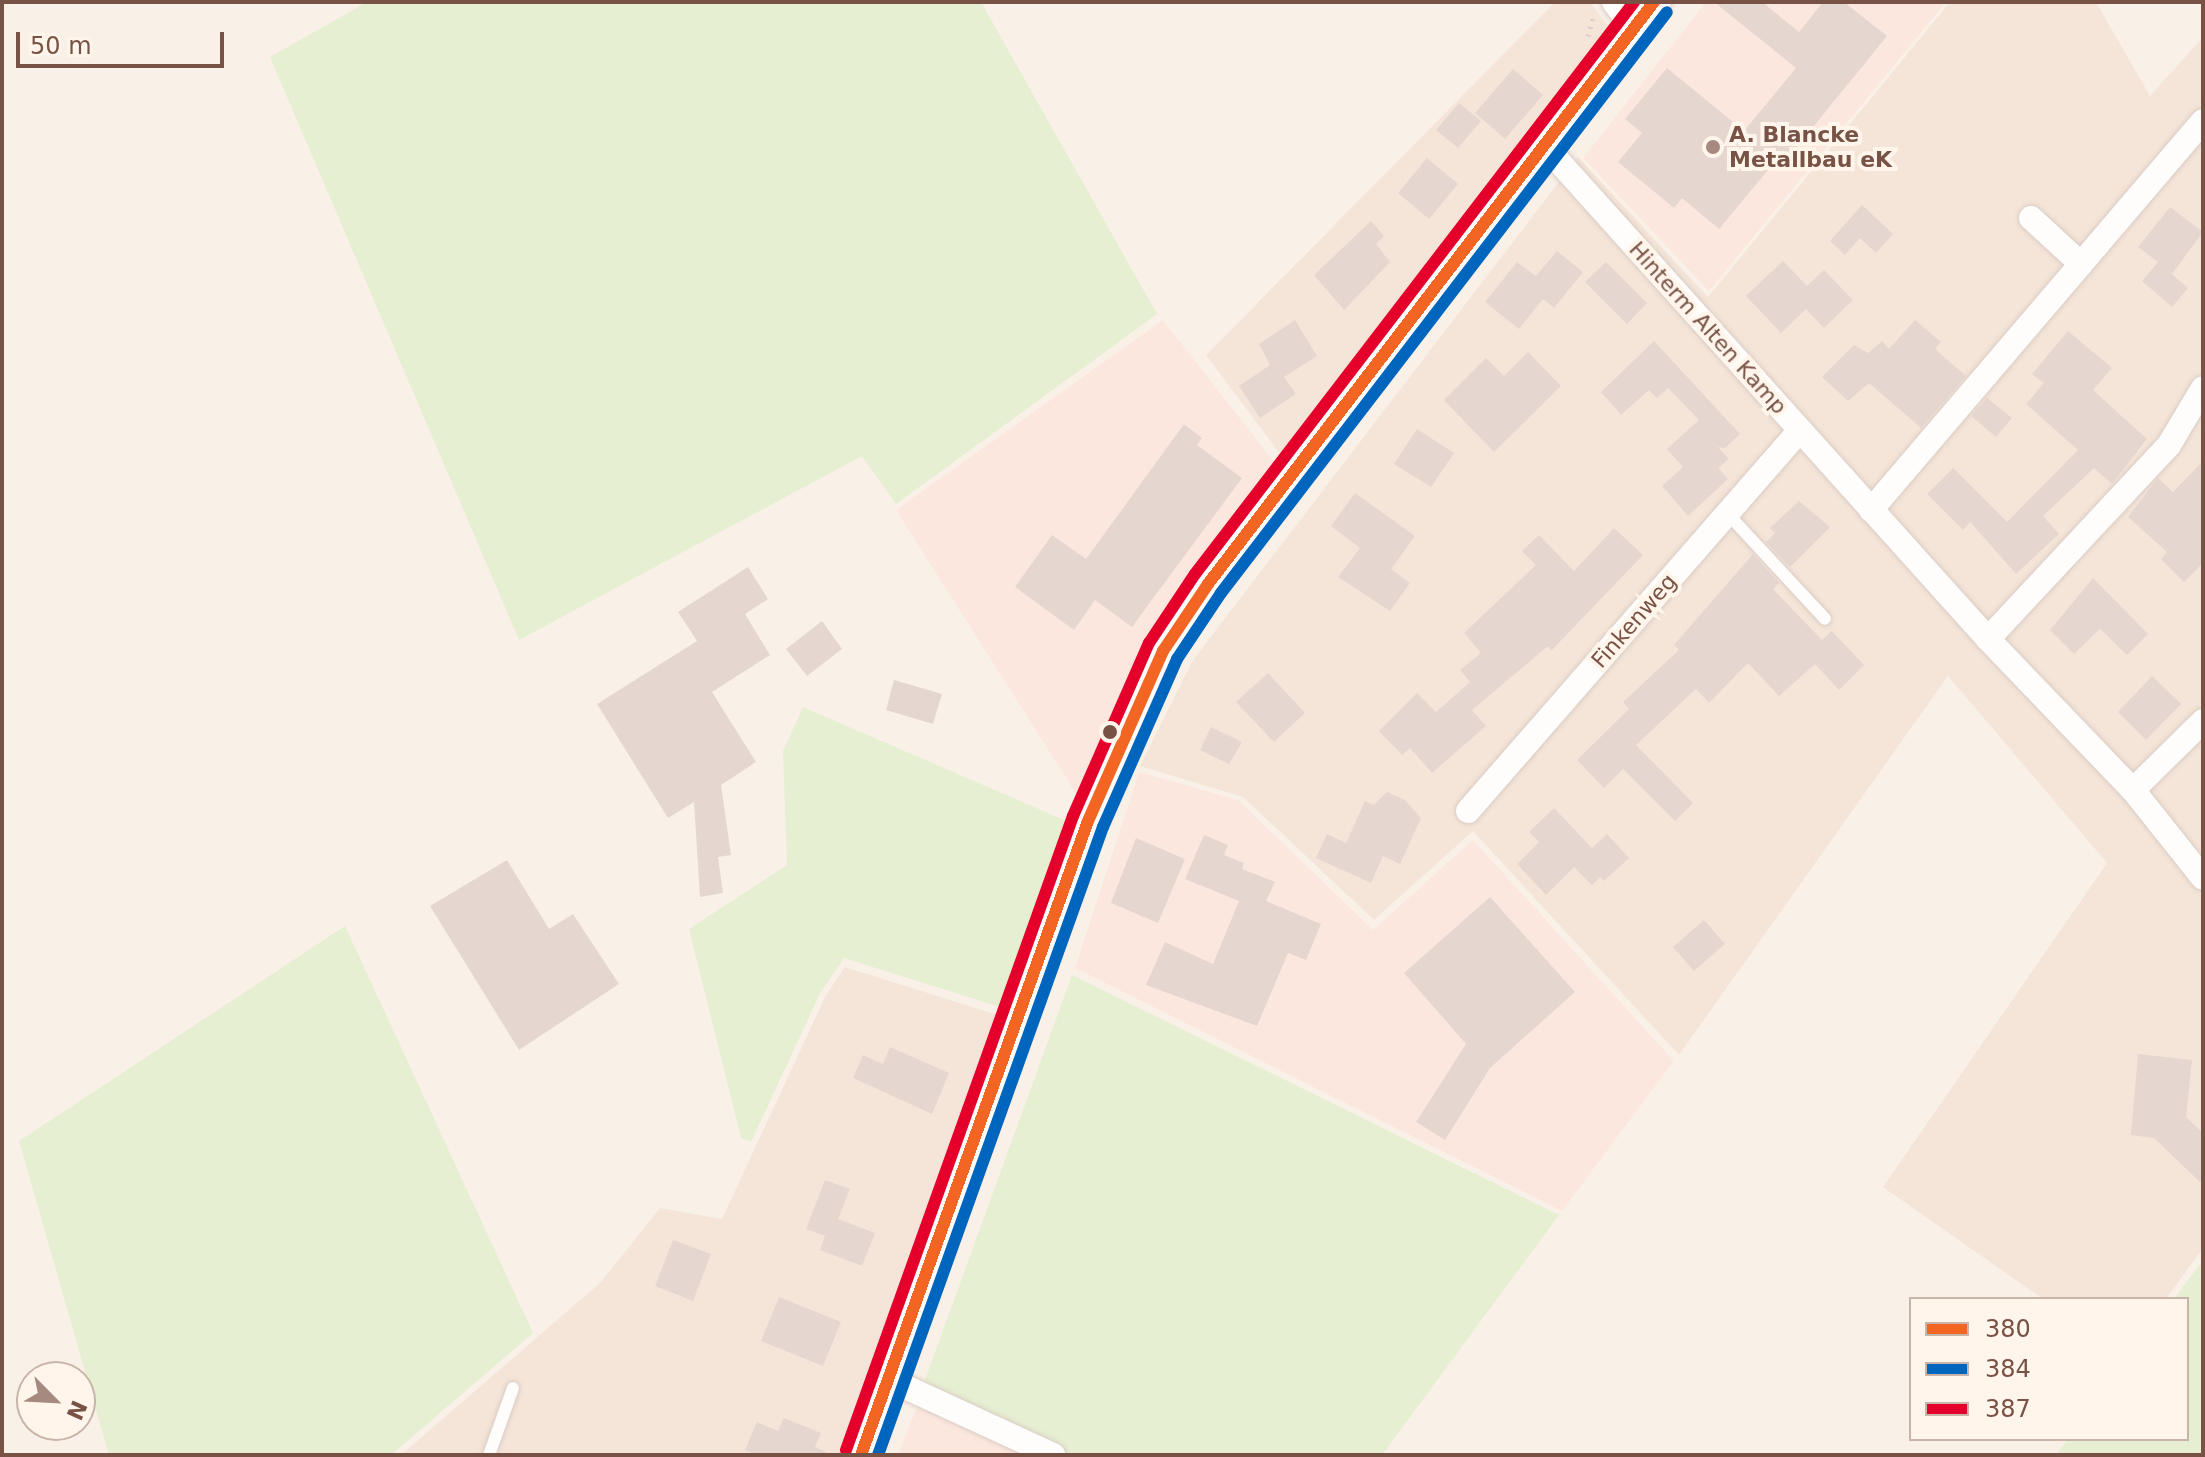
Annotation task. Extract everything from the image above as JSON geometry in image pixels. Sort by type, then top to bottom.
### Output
[{"type":"main road","points":[[861,1455],[1088,821],[1163,651],[1208,584],[1544,145],[1634,10]]},
{"type":"street","points":[[1871,510],[2203,121]]},
{"type":"street","name":"Hinterm Alten Kamp","points":[[1544,145],[1988,639],[2133,790],[2203,878]]},
{"type":"street","points":[[2031,218],[2081,264]]},
{"type":"street","points":[[1988,639],[2169,445],[2203,388]]},
{"type":"street","name":"Finkenweg","points":[[1468,811],[1800,430]]},
{"type":"street","points":[[2133,790],[2203,721]]},
{"type":"street","points":[[888,1379],[1053,1455]]},
{"type":"lane","points":[[1727,513],[1825,619]]},
{"type":"lane","points":[[489,1455],[513,1388]]},
{"type":"shaded area","points":[[1555,2],[1590,2],[1617,38],[1281,455],[1206,355]]},
{"type":"shaded area","points":[[1706,2],[1946,2],[1709,291],[1583,158]]},
{"type":"shaded area","points":[[1950,2],[2096,2],[2150,96],[2203,37],[2203,1248],[2167,1297],[2040,1297],[1883,1187],[2107,863],[1948,676],[1679,1055],[1473,831],[1374,920],[1243,797],[1140,766],[1193,660],[1578,157],[1708,297]]},
{"type":"shaded area","points":[[1163,320],[1275,463],[1146,636],[1080,800],[896,510]]},
{"type":"shaded area","points":[[1139,772],[1238,800],[1373,930],[1473,840],[1674,1061],[1562,1211],[1075,968]]},
{"type":"shaded area","points":[[845,967],[998,1015],[841,1455],[401,1455],[601,1282],[660,1208],[722,1219],[826,995]]},
{"type":"shaded area","points":[[921,1397],[1042,1455],[898,1455]]},
{"type":"green space","points":[[367,2],[981,2],[1157,314],[896,504],[862,456],[519,640],[270,57]]},
{"type":"green space","points":[[803,707],[1071,823],[1000,1007],[844,958],[820,993],[751,1142],[741,1138],[689,929],[787,865],[783,751]]},
{"type":"green space","points":[[345,926],[533,1333],[391,1455],[109,1455],[96,1410],[96,1361],[82,1361],[19,1141]]},
{"type":"green space","points":[[1072,975],[1559,1215],[1382,1455],[1070,1455],[922,1388]]},
{"type":"green space","points":[[2203,1260],[2203,1455],[2056,1455],[2066,1441],[2189,1441],[2189,1297],[2175,1297]]},
{"type":"building","name":"A. Blancke Metallbau eK","points":[[1714,2],[1762,2],[1799,32],[1823,2],[1844,2],[1887,36],[1779,169],[1773,164],[1719,229],[1682,198],[1674,208],[1618,162],[1642,133],[1625,119],[1667,68],[1744,131],[1796,68]]},
{"type":"building","points":[[1513,69],[1543,95],[1505,139],[1475,113]]},
{"type":"building","points":[[1459,103],[1481,121],[1458,148],[1436,130]]},
{"type":"building","points":[[1427,158],[1458,184],[1429,219],[1398,193]]},
{"type":"building","points":[[1862,205],[1893,234],[1876,253],[1860,238],[1845,255],[1830,241]]},
{"type":"building","points":[[2170,207],[2203,232],[2172,274],[2160,264],[2188,288],[2172,307],[2142,281],[2158,262],[2138,247]]},
{"type":"building","points":[[1371,221],[1384,236],[1376,244],[1390,262],[1344,310],[1314,275]]},
{"type":"building","points":[[1557,251],[1583,272],[1554,308],[1543,299],[1519,329],[1485,302],[1517,262],[1536,276]]},
{"type":"building","points":[[1783,261],[1807,286],[1824,270],[1853,300],[1824,328],[1806,309],[1781,333],[1746,296]]},
{"type":"building","points":[[1606,262],[1647,303],[1627,324],[1585,282]]},
{"type":"building","points":[[1295,320],[1317,356],[1284,377],[1296,394],[1260,418],[1239,386],[1270,365],[1259,344]]},
{"type":"building","points":[[1915,320],[1941,342],[1935,349],[1966,376],[1921,428],[1869,383],[1848,401],[1822,377],[1854,345],[1868,353],[1882,341],[1889,349]]},
{"type":"building","points":[[2068,331],[2112,368],[2093,390],[2147,439],[2112,484],[2094,468],[2043,516],[2059,534],[2016,574],[1970,522],[1963,530],[1927,494],[1953,468],[2007,522],[2078,450],[2026,404],[2044,383],[2032,374]]},
{"type":"building","points":[[1654,341],[1740,434],[1725,448],[1718,447],[1729,459],[1718,468],[1728,479],[1688,516],[1662,486],[1683,467],[1667,449],[1699,420],[1668,388],[1657,398],[1649,390],[1621,415],[1601,392]]},
{"type":"building","points":[[1528,352],[1561,386],[1494,452],[1444,400],[1486,358],[1504,376]]},
{"type":"building","points":[[1987,398],[2012,418],[1996,437],[1971,416]]},
{"type":"building","points":[[1184,424],[1202,438],[1197,445],[1242,478],[1132,627],[1095,600],[1074,630],[1015,587],[1052,535],[1086,559]]},
{"type":"building","points":[[1417,429],[1454,453],[1431,487],[1394,464]]},
{"type":"building","points":[[2203,461],[2203,563],[2184,582],[2161,559],[2167,552],[2128,517],[2158,478],[2173,492]]},
{"type":"building","points":[[1355,493],[1415,536],[1391,569],[1410,583],[1390,611],[1338,577],[1360,548],[1331,526]]},
{"type":"building","points":[[1799,501],[1830,527],[1790,567],[1766,542],[1775,533],[1770,528]]},
{"type":"building","points":[[1614,528],[1643,555],[1551,651],[1548,646],[1472,710],[1486,726],[1432,773],[1410,748],[1402,755],[1379,731],[1417,693],[1436,712],[1470,682],[1460,670],[1481,653],[1464,633],[1536,565],[1522,551],[1539,535],[1574,571]]},
{"type":"building","points":[[1753,554],[1779,583],[1773,589],[1822,640],[1832,631],[1864,665],[1839,690],[1815,664],[1779,696],[1748,663],[1709,703],[1696,689],[1636,745],[1693,803],[1675,821],[1623,769],[1604,788],[1577,760],[1629,709],[1623,702],[1679,650],[1674,645]]},
{"type":"building","points":[[748,567],[768,599],[745,614],[770,655],[712,692],[756,762],[721,785],[731,855],[718,857],[723,893],[700,897],[694,802],[668,818],[597,704],[697,641],[678,612]]},
{"type":"building","points":[[2093,578],[2148,634],[2127,655],[2100,629],[2074,654],[2050,630]]},
{"type":"building","points":[[822,621],[842,649],[807,676],[786,649]]},
{"type":"building","points":[[1268,673],[1305,713],[1274,742],[1236,702]]},
{"type":"building","points":[[2152,676],[2181,704],[2146,740],[2118,712]]},
{"type":"building","points":[[894,680],[942,694],[933,724],[886,710]]},
{"type":"building","points":[[1211,727],[1242,742],[1229,764],[1200,750]]},
{"type":"building","points":[[1387,792],[1405,800],[1421,818],[1400,864],[1383,856],[1371,883],[1316,858],[1327,834],[1346,843],[1365,801],[1374,805]]},
{"type":"building","points":[[1554,808],[1592,848],[1607,834],[1629,858],[1604,881],[1600,877],[1592,885],[1574,867],[1546,895],[1517,864],[1539,842],[1529,832]]},
{"type":"building","points":[[1204,835],[1228,845],[1224,855],[1244,863],[1242,869],[1275,882],[1266,901],[1321,924],[1306,960],[1288,953],[1257,1026],[1146,985],[1165,942],[1213,964],[1239,901],[1185,879]]},
{"type":"building","points":[[1136,838],[1185,859],[1158,923],[1111,903]]},
{"type":"building","points":[[507,860],[549,929],[573,914],[619,984],[519,1050],[430,906]]},
{"type":"building","points":[[1490,897],[1575,992],[1490,1068],[1445,1140],[1416,1122],[1466,1044],[1404,973]]},
{"type":"building","points":[[1704,920],[1725,944],[1694,971],[1673,947]]},
{"type":"building","points":[[890,1047],[949,1073],[932,1114],[853,1078],[863,1055],[883,1064]]},
{"type":"building","points":[[2138,1054],[2192,1060],[2186,1117],[2203,1133],[2203,1185],[2154,1138],[2131,1135]]},
{"type":"building","points":[[825,1180],[850,1189],[838,1219],[875,1233],[862,1266],[820,1250],[825,1236],[806,1229]]},
{"type":"building","points":[[673,1240],[711,1254],[693,1301],[655,1286]]},
{"type":"building","points":[[779,1297],[841,1322],[823,1366],[761,1341]]},
{"type":"building","points":[[784,1418],[821,1433],[815,1447],[832,1455],[757,1455],[745,1450],[757,1422],[778,1431]]},
{"type":"transit line","name":"387","points":[[846,1450],[1073,816],[1149,643],[1195,574],[1634,2]]},
{"type":"transit line","name":"380","points":[[861,1455],[1088,821],[1163,651],[1208,584],[1654,2]]},
{"type":"transit line","name":"384","points":[[878,1455],[1103,827],[1177,659],[1221,593],[1667,12]]},
{"type":"place","name":"A. Blancke Metallbau eK","points":[[1713,147]]}]
